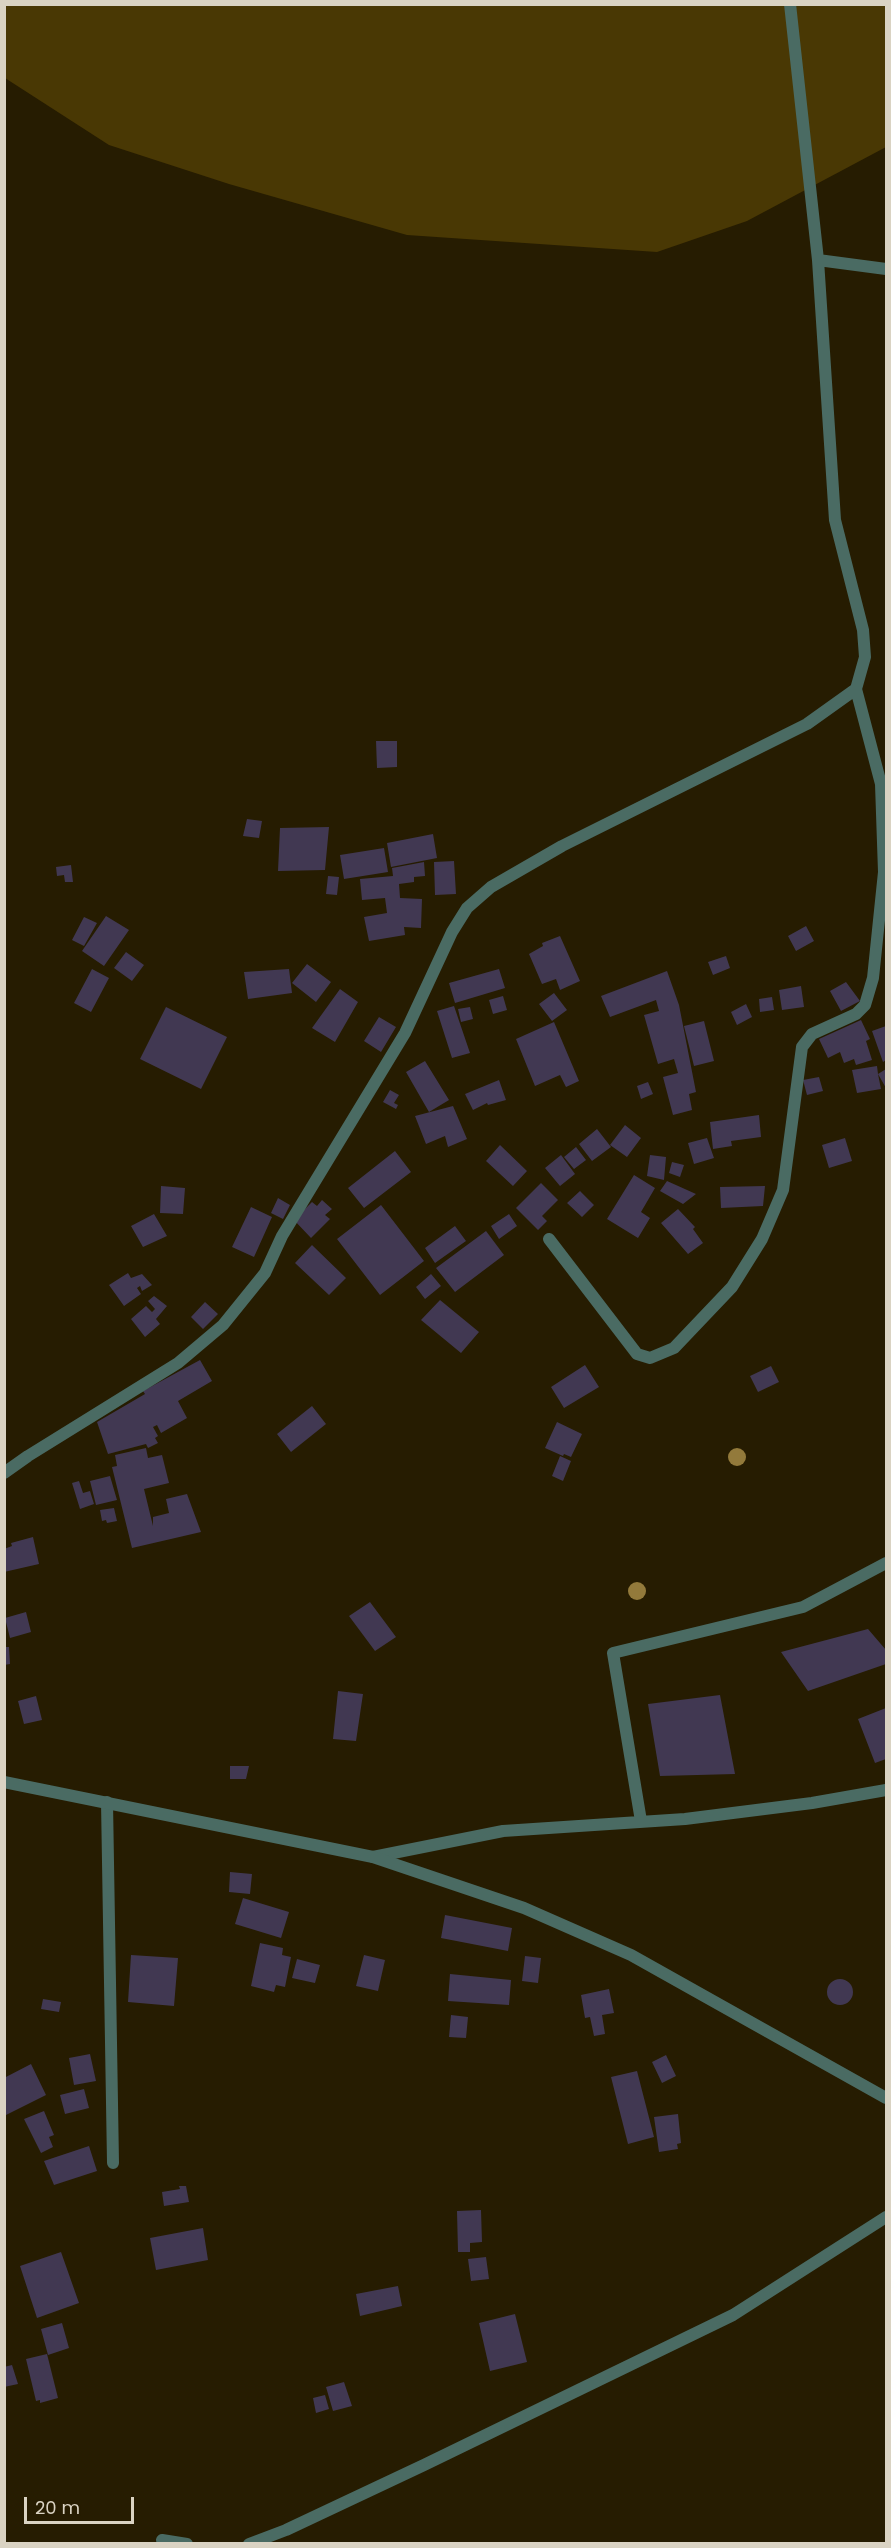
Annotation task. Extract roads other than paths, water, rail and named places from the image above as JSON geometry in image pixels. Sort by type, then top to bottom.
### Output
[{"type":"street","points":[[549,1239],[637,1354],[650,1358],[674,1348],[732,1287],[762,1239],[783,1190],[802,1047],[812,1034],[856,1014],[866,1005],[873,978],[884,872],[881,784],[856,689],[865,657],[863,630],[835,520],[818,260],[790,4]]},
{"type":"street","points":[[818,260],[886,269]]},
{"type":"street","points":[[4,1473],[178,1363],[223,1324],[265,1273],[282,1236],[405,1033],[452,932],[467,908],[491,887],[552,852],[807,724],[856,689]]},
{"type":"street","points":[[641,1821],[613,1653],[803,1607],[886,1563]]},
{"type":"street","points":[[4,1782],[373,1857],[524,1908],[631,1955],[886,2098]]},
{"type":"street","points":[[373,1857],[503,1831],[685,1819],[812,1803],[886,1790]]},
{"type":"street","points":[[107,1802],[113,2163]]},
{"type":"street","points":[[249,2544],[285,2530],[424,2465],[733,2315],[886,2217]]},
{"type":"street","points":[[162,2540],[187,2544]]}]
